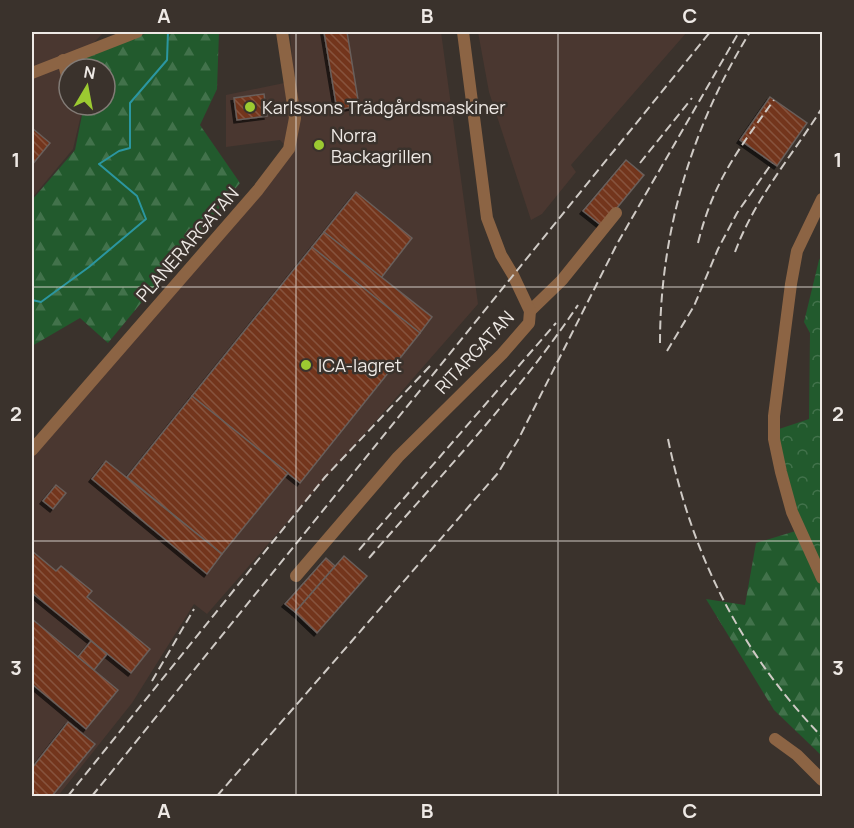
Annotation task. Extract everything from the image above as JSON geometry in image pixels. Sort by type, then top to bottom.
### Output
[{"type":"street","points":[[69,57],[107,37],[137,32]]},
{"type":"street","name":"PLANERARGATAN","points":[[32,450],[258,190],[289,149],[295,118],[282,32]]},
{"type":"street","name":"RITARGATAN","points":[[296,576],[398,457],[502,354],[529,323],[530,311],[501,255],[487,218],[463,32]]},
{"type":"street","points":[[32,73],[57,63]]},
{"type":"street","points":[[822,199],[797,251],[777,392],[774,439],[792,512],[822,578]]},
{"type":"street","points":[[530,311],[562,280],[616,213]]},
{"type":"street","points":[[775,739],[797,755],[822,780]]},
{"type":"shaded area","points":[[32,32],[104,32],[80,57],[57,57],[57,117],[81,117],[73,149],[32,198]]},
{"type":"shaded area","points":[[290,32],[441,32],[478,304],[207,614],[194,604],[132,703],[58,796],[32,796],[32,450],[289,150],[280,140],[226,147],[226,95],[294,81]]},
{"type":"shaded area","points":[[478,32],[687,32],[571,165],[576,172],[542,214],[531,220],[489,92]]},
{"type":"green space","points":[[151,32],[219,32],[217,89],[200,125],[240,183],[108,343],[80,318],[32,346],[32,200],[75,150],[82,117],[117,117],[117,57],[79,56]]},
{"type":"green space","points":[[822,256],[822,584],[789,503],[776,430],[809,419],[810,333],[804,322],[819,260]]},
{"type":"green space","points":[[822,523],[822,756],[774,710],[706,599],[745,605],[756,543]]},
{"type":"building","points":[[324,32],[347,32],[359,106],[337,110]]},
{"type":"building","name":"Karlssons Trädgårdsmaskiner","points":[[264,94],[267,116],[237,120],[234,98]]},
{"type":"building","points":[[770,97],[807,123],[777,166],[740,140]]},
{"type":"building","points":[[32,128],[50,143],[32,165]]},
{"type":"building","points":[[626,160],[644,175],[602,226],[583,211]]},
{"type":"building","points":[[356,192],[412,238],[381,278],[324,232]]},
{"type":"building","points":[[324,232],[432,317],[420,333],[312,247]]},
{"type":"building","name":"ICA-lagret","points":[[312,247],[420,333],[300,483],[192,396]]},
{"type":"building","points":[[192,396],[288,473],[222,554],[127,477]]},
{"type":"building","points":[[106,461],[222,554],[207,574],[92,479]]},
{"type":"building","points":[[56,485],[66,493],[53,509],[43,501]]},
{"type":"building","points":[[32,551],[56,571],[61,566],[92,591],[87,597],[150,649],[131,673],[32,593]]},
{"type":"building","points":[[344,556],[367,576],[317,633],[295,612]]},
{"type":"building","points":[[326,558],[335,566],[295,612],[285,604]]},
{"type":"building","points":[[32,619],[118,690],[86,729],[32,684]]},
{"type":"building","points":[[91,641],[107,654],[94,670],[78,657]]},
{"type":"building","points":[[68,722],[95,744],[52,796],[32,796],[32,768]]},
{"type":"waterway","points":[[32,300],[41,302],[89,267],[146,219],[137,196],[99,164],[119,151],[130,148],[130,103],[167,60],[168,32]]},
{"type":"railway","points":[[92,796],[710,32]]},
{"type":"railway","points":[[217,796],[498,473],[518,440],[617,244],[739,32]]},
{"type":"railway","points":[[660,343],[661,302],[666,261],[683,181],[711,105],[750,32]]},
{"type":"railway","points":[[640,163],[692,98]]},
{"type":"railway","points":[[698,243],[711,202],[728,167],[774,100]]},
{"type":"railway","points":[[735,252],[763,195],[822,108]]},
{"type":"railway","points":[[667,351],[694,306],[718,249],[737,213],[772,163]]},
{"type":"railway","points":[[369,558],[504,403],[578,305]]},
{"type":"railway","points":[[359,550],[556,323]]},
{"type":"railway","points":[[68,796],[325,477],[430,366]]},
{"type":"railway","points":[[668,439],[691,523],[723,600],[767,671],[822,737]]},
{"type":"railway","points":[[152,681],[194,609]]},
{"type":"place","name":"Karlssons Trädgårdsmaskiner","points":[[250,107]]},
{"type":"place","name":"Norra Backagrillen","points":[[319,145]]},
{"type":"place","name":"ICA-lagret","points":[[306,365]]}]
